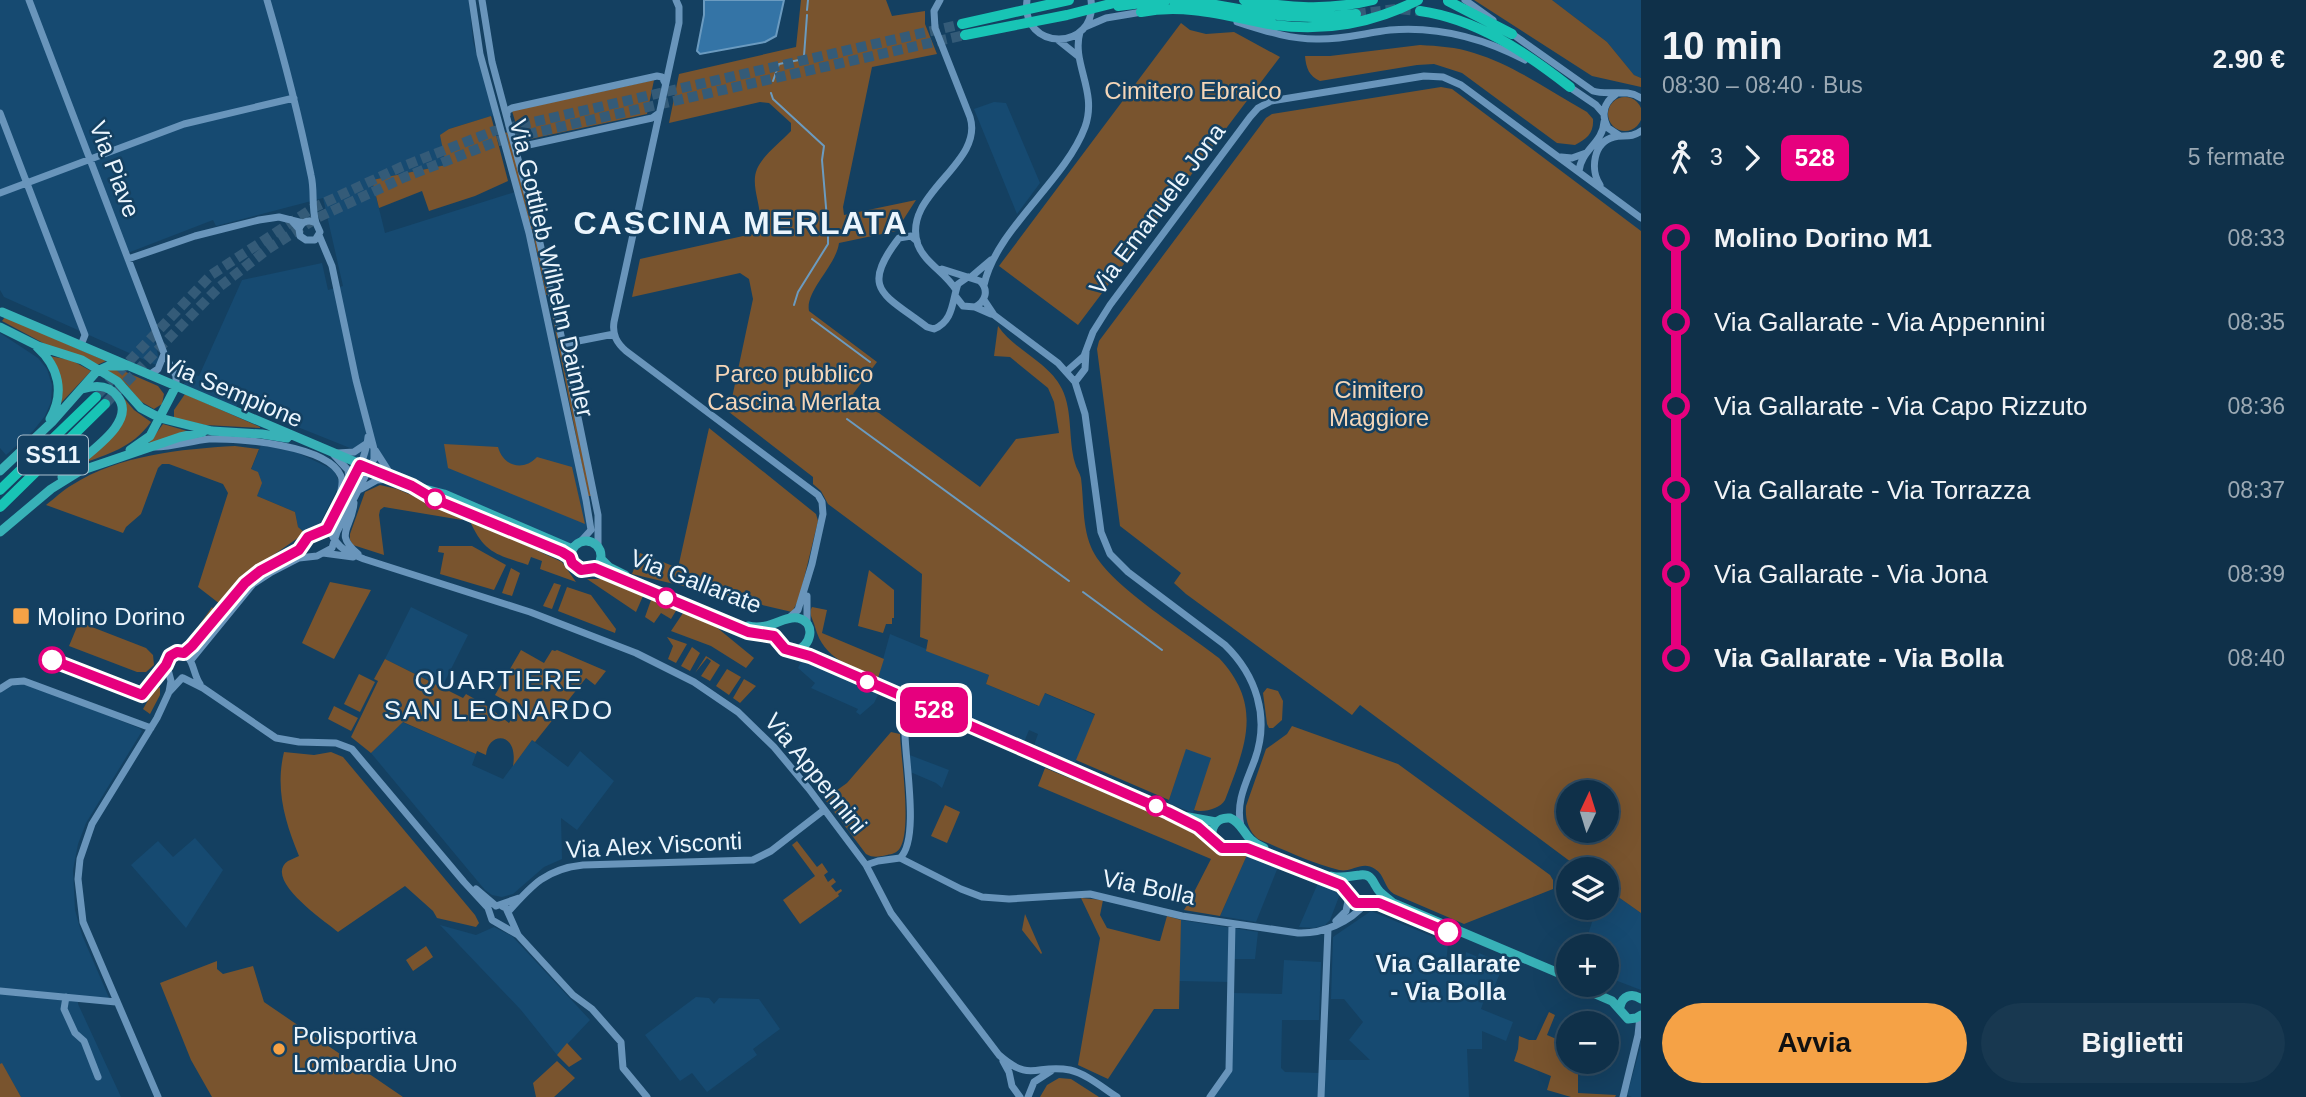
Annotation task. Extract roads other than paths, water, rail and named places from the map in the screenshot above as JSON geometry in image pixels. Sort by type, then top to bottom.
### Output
[{"type":"highway","points":[[1069,0],[964,30],[1166,0]]},
{"type":"highway","points":[[1067,15],[1126,0]]},
{"type":"highway","points":[[1173,0],[1289,16],[1327,17],[1356,14]]},
{"type":"highway","points":[[1244,0],[1311,8],[1346,6],[1373,0]]},
{"type":"highway","points":[[1448,1],[1512,34]]},
{"type":"highway","points":[[1141,12],[1188,9],[1277,25],[1318,27],[1371,19],[1419,6],[1495,36],[1570,87]]},
{"type":"highway","name":"SS11","points":[[0,490],[96,397]]},
{"type":"highway","name":"SS11","points":[[0,507],[105,404]]},
{"type":"main road","name":"Via Sempione","points":[[1,311],[306,442]]},
{"type":"main road","name":"Via Sempione","points":[[0,327],[33,344],[74,356],[99,369],[117,381],[141,408],[160,418],[212,431],[262,433],[306,442]]},
{"type":"main road","points":[[33,344],[51,363],[59,387],[57,407],[43,431]]},
{"type":"main road","points":[[0,471],[43,431],[99,369],[114,365],[145,374]]},
{"type":"main road","points":[[58,484],[65,473],[114,430],[122,416],[121,401],[111,390],[95,386],[80,390]]},
{"type":"main road","points":[[116,458],[144,442],[176,386]]},
{"type":"main road","points":[[0,532],[58,484],[80,471],[188,435],[212,431]]},
{"type":"main road","points":[[306,442],[412,486],[444,494],[571,553]]},
{"type":"main road","points":[[581,541],[598,546],[601,559],[595,568],[581,570],[572,563],[571,553],[581,541]]},
{"type":"main road","name":"Via Gallarate","points":[[601,559],[621,574],[750,626],[765,627],[798,618],[807,624]]},
{"type":"main road","name":"Via Gallarate","points":[[595,568],[748,632],[769,635],[778,640],[785,649],[839,669],[1168,812],[1212,836],[1222,848],[1247,848],[1341,885],[1356,903],[1383,904],[1556,977]]},
{"type":"main road","name":"Via Gallarate","points":[[778,640],[777,631],[785,620]]},
{"type":"main road","points":[[796,651],[806,646],[809,641],[807,624]]},
{"type":"main road","name":"Via Gallarate","points":[[809,641],[839,669]]},
{"type":"main road","name":"Via Gallarate","points":[[1168,812],[1219,820],[1234,819],[1257,846],[1324,875],[1344,879],[1361,874],[1369,876],[1375,881],[1377,889],[1393,903],[1556,972]]},
{"type":"main road","points":[[1212,836],[1213,826],[1219,820]]},
{"type":"main road","points":[[1233,847],[1240,841],[1241,829]]},
{"type":"main road","points":[[1348,893],[1349,883],[1354,877]]},
{"type":"main road","points":[[1368,903],[1375,897],[1377,889]]},
{"type":"main road","points":[[1603,997],[1621,1003],[1632,995],[1641,999]]},
{"type":"main road","points":[[1610,997],[1621,1003]]},
{"type":"main road","points":[[1621,1003],[1622,1014],[1627,1018],[1634,1019],[1640,1015]]},
{"type":"street","name":"Via Piave","points":[[29,0],[164,353],[176,376],[176,386]]},
{"type":"street","points":[[267,0],[294,98],[314,188],[313,211],[321,228],[322,244],[332,266],[371,446],[358,492],[332,548],[322,553]]},
{"type":"street","name":"Via Gottlieb Wilhelm Daimler","points":[[472,0],[480,54],[529,233],[586,500],[591,530],[581,541]]},
{"type":"street","name":"Via Gottlieb Wilhelm Daimler","points":[[482,0],[492,62],[537,230],[563,344],[598,515],[598,546]]},
{"type":"street","points":[[676,0],[680,15],[614,322],[614,334],[623,349],[818,495],[823,514],[807,584],[798,610],[785,620]]},
{"type":"street","points":[[940,0],[934,11],[935,27],[970,117],[973,133],[967,147],[919,214],[916,225],[918,242],[925,257],[950,280],[964,306],[975,307],[994,315],[1067,371],[1075,382],[1085,414],[1100,526],[1108,551],[1128,572],[1225,645],[1239,659],[1252,682],[1260,707],[1261,735],[1238,811],[1241,829]]},
{"type":"street","points":[[1027,0],[1028,17],[1040,33],[1057,40],[1079,57]]},
{"type":"street","points":[[918,242],[911,236],[902,236],[883,259],[878,275],[883,292],[927,327],[934,329],[952,309],[958,284],[994,257],[1072,151],[1083,131],[1088,109],[1088,90],[1078,44],[1090,17],[1091,0]]},
{"type":"street","points":[[1465,0],[1593,91],[1631,92],[1641,98]]},
{"type":"street","points":[[1057,40],[1070,38],[1106,18],[1141,12],[1205,14],[1303,38],[1337,38],[1401,29],[1443,32],[1475,38],[1527,61],[1596,105],[1614,134],[1621,136]]},
{"type":"street","name":"Via Emanuele Jona","points":[[1067,371],[1081,360],[1105,311],[1254,112],[1271,101],[1424,76],[1443,77],[1461,85],[1641,218]]},
{"type":"street","points":[[507,117],[507,111],[512,108],[654,77],[662,78],[665,84]]},
{"type":"street","points":[[1619,93],[1609,99],[1601,138],[1587,152],[1579,165],[1579,171],[1590,165],[1607,140],[1639,134]]},
{"type":"street","points":[[0,193],[184,124],[294,98]]},
{"type":"street","points":[[0,113],[85,335],[81,345]]},
{"type":"street","name":"Via Gottlieb Wilhelm Daimler","points":[[513,141],[523,146],[652,118],[659,113]]},
{"type":"street","points":[[1560,157],[1572,158],[1587,152]]},
{"type":"street","points":[[1595,159],[1593,171],[1603,189]]},
{"type":"street","points":[[313,211],[303,224],[303,238],[322,244]]},
{"type":"street","points":[[128,259],[195,236],[275,217],[321,228]]},
{"type":"street","points":[[312,241],[321,228]]},
{"type":"street","points":[[975,307],[986,295],[984,285],[994,257]]},
{"type":"street","points":[[936,266],[980,281],[984,285]]},
{"type":"street","points":[[984,300],[994,315]]},
{"type":"street","points":[[563,344],[614,334]]},
{"type":"street","name":"Via Emanuele Jona","points":[[1075,382],[1085,369],[1086,351]]},
{"type":"street","points":[[145,374],[158,369],[164,359],[164,353]]},
{"type":"street","points":[[151,447],[200,440],[233,439],[276,444],[303,452],[326,461],[336,468],[342,477],[343,484],[335,505],[334,517]]},
{"type":"street","points":[[331,452],[354,452],[371,446]]},
{"type":"street","points":[[371,446],[394,479]]},
{"type":"street","points":[[331,452],[348,470],[349,489]]},
{"type":"street","points":[[365,467],[324,531],[308,537],[296,552],[260,571],[245,583],[213,623],[184,653],[174,653],[167,659],[166,668],[174,677],[203,688],[276,738],[336,743],[352,749],[488,908],[494,920],[518,934]]},
{"type":"street","points":[[358,492],[377,480],[394,479]]},
{"type":"street","points":[[354,500],[345,540],[364,559]]},
{"type":"street","name":"Via Appennini","points":[[324,531],[331,533],[343,550],[364,559],[551,619],[636,653],[720,698],[753,725],[789,763],[866,865],[891,913],[999,1055],[1011,1079],[1011,1085],[1018,1094],[1029,1094]]},
{"type":"street","points":[[304,545],[310,555]]},
{"type":"street","name":"Via Appennini","points":[[191,664],[253,584],[281,567],[322,553],[364,559]]},
{"type":"street","points":[[807,584],[807,624]]},
{"type":"street","points":[[184,653],[203,688]]},
{"type":"street","points":[[158,1097],[83,922],[78,896],[79,863],[96,817],[151,727],[169,692],[189,673],[191,664]]},
{"type":"street","points":[[169,692],[170,674]]},
{"type":"street","points":[[0,689],[10,681],[24,681],[151,727]]},
{"type":"street","points":[[866,865],[878,860],[900,858],[906,850],[911,815],[905,733],[906,716],[912,701]]},
{"type":"street","points":[[1219,820],[1233,809],[1243,790]]},
{"type":"street","name":"Via Alex Visconti","points":[[494,920],[504,923],[522,896],[546,875],[563,867],[753,860],[771,851],[824,810]]},
{"type":"street","name":"Via Bolla","points":[[900,858],[982,897],[1004,900],[1090,894],[1182,916],[1298,933],[1315,933],[1328,929],[1368,903]]},
{"type":"street","points":[[459,875],[508,914],[518,934],[573,995],[592,1009],[621,1042],[623,1068],[647,1097]]},
{"type":"street","points":[[1321,1097],[1328,929],[1346,911],[1348,893]]},
{"type":"street","name":"Via Alex Visconti","points":[[499,906],[522,896]]},
{"type":"street","points":[[494,920],[491,910],[499,906]]},
{"type":"street","points":[[1210,1097],[1227,1077],[1229,1070],[1232,924]]},
{"type":"street","points":[[0,991],[116,1002]]},
{"type":"street","points":[[66,997],[64,1009],[75,1033],[84,1041],[97,1077]]},
{"type":"street","points":[[1623,1097],[1638,1035],[1640,1015]]},
{"type":"street","name":"Via Appennini","points":[[999,1055],[1020,1070]]},
{"type":"street","points":[[1011,1079],[1020,1070],[1030,1072],[1058,1069],[1079,1073],[1117,1097]]},
{"type":"street","points":[[1029,1094],[1034,1082],[1058,1069]]},
{"type":"street","points":[[1030,1072],[1034,1082]]},
{"type":"waterway","points":[[807,10],[808,0]]},
{"type":"waterway","points":[[773,81],[779,64],[799,60],[804,56],[807,15]]},
{"type":"waterway","points":[[771,93],[773,99],[824,146],[822,160],[827,219]]},
{"type":"waterway","points":[[794,305],[798,292],[828,244],[828,226]]},
{"type":"waterway","points":[[812,319],[870,362]]},
{"type":"waterway","points":[[847,419],[1069,581]]},
{"type":"waterway","points":[[1083,592],[1162,650]]},
{"type":"tunnel","points":[[1356,14],[1396,9],[1420,11]]},
{"type":"tunnel","points":[[98,394],[211,275],[313,208],[401,167],[494,131],[962,24]]},
{"type":"tunnel","points":[[105,404],[218,288],[268,249],[317,218],[405,177],[498,141],[965,35]]},
{"type":"place","name":"Molino Dorino","points":[[21,616]]},
{"type":"place","name":"Via Gallarate - Via Bolla","points":[[1448,932]]},
{"type":"place","name":"Polisportiva Lombardia Uno","points":[[279,1049]]},
{"type":"district","name":"CASCINA MERLATA","points":[[741,223]]},
{"type":"district","name":"QUARTIERE SAN LEONARDO","points":[[499,695]]},
{"type":"park label","name":"Cimitero Ebraico","points":[[1193,90]]},
{"type":"park label","name":"Parco pubblico Cascina Merlata","points":[[794,387]]},
{"type":"park label","name":"Cimitero Maggiore","points":[[1379,403]]}]
